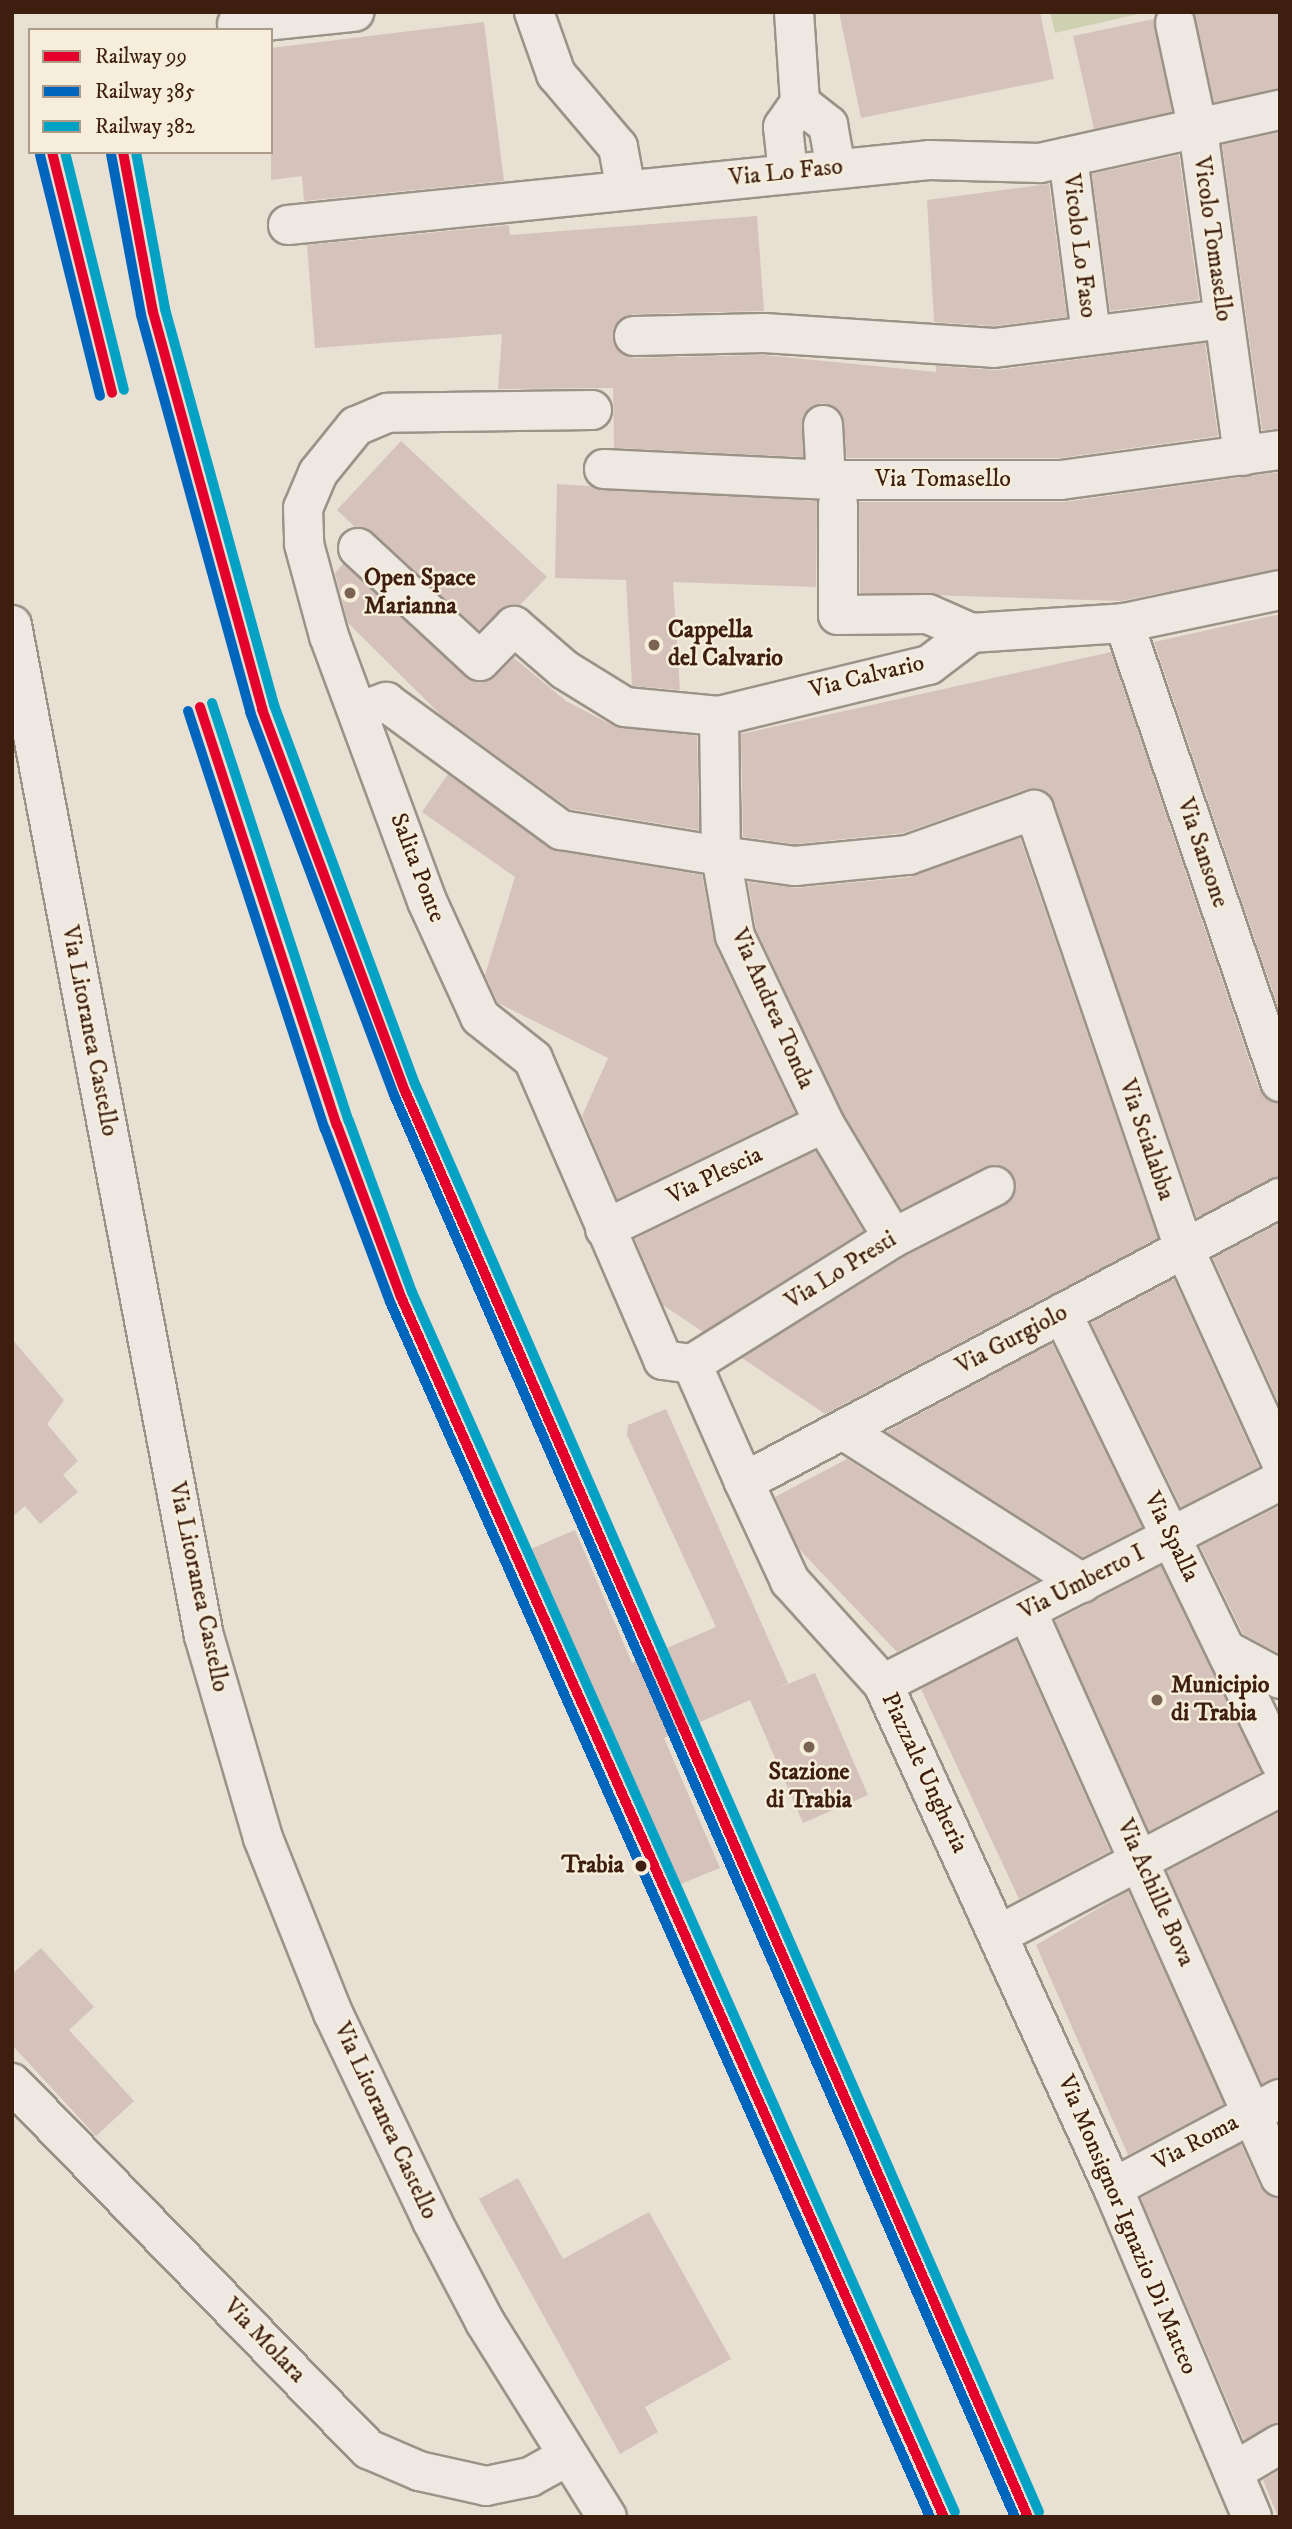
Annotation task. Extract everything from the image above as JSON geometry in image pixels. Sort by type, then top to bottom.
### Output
[{"type":"street","points":[[237,24],[354,12]]},
{"type":"street","points":[[534,12],[556,74],[618,147],[626,190]]},
{"type":"street","points":[[788,173],[783,127],[800,103],[794,12]]},
{"type":"street","name":"Vicolo Tomasello","points":[[1175,23],[1198,130],[1243,456]]},
{"type":"street","points":[[800,103],[828,125],[836,167]]},
{"type":"street","name":"Via Lo Faso","points":[[288,225],[836,167],[929,160],[1040,163],[1280,110]]},
{"type":"street","name":"Vicolo Lo Faso","points":[[1068,157],[1091,335]]},
{"type":"street","points":[[634,336],[764,333],[994,348],[1223,319]]},
{"type":"street","name":"Salita Ponte","points":[[592,410],[387,413],[356,426],[318,473],[303,508],[304,544],[329,636],[360,711],[427,901],[480,1017],[533,1059],[663,1360],[692,1364]]},
{"type":"street","points":[[823,425],[832,492],[838,615],[928,614],[971,634],[1124,623],[1280,590]]},
{"type":"street","name":"Via Tomasello","points":[[604,469],[832,492],[1061,480],[1280,450]]},
{"type":"street","name":"Via Calvario","points":[[358,548],[480,661],[514,626],[565,670],[625,706],[719,716],[929,665],[971,634]]},
{"type":"street","name":"Via Sansone","points":[[1124,623],[1280,1082]]},
{"type":"street","name":"Via Litoranea Castello","points":[[12,625],[204,1636],[263,1838],[333,2013],[485,2322],[566,2457],[607,2517]]},
{"type":"street","points":[[360,711],[386,702],[561,830],[721,856]]},
{"type":"street","name":"Via Andrea Tonda","points":[[719,716],[721,856],[735,936],[824,1123],[893,1238]]},
{"type":"street","name":"Via Scialabba","points":[[721,856],[795,866],[908,855],[1034,810],[1184,1248],[1280,1460]]},
{"type":"street","name":"Via Plescia","points":[[605,1229],[824,1123]]},
{"type":"street","name":"Via Lo Presti","points":[[692,1364],[893,1238],[995,1186]]},
{"type":"street","name":"Via Gurgiolo","points":[[744,1482],[1280,1198]]},
{"type":"street","name":"Via Spalla","points":[[1062,1313],[1280,1761]]},
{"type":"street","points":[[692,1364],[744,1482]]},
{"type":"street","points":[[844,1430],[1082,1583]]},
{"type":"street","name":"Via Umberto I","points":[[884,1684],[1280,1481]]},
{"type":"street","name":"Piazzale Ungheria","points":[[744,1482],[790,1581],[884,1684],[1000,1934]]},
{"type":"street","name":"Via Achille Bova","points":[[1027,1611],[1142,1860],[1265,2106],[1280,2177]]},
{"type":"street","points":[[1226,1650],[1280,1679]]},
{"type":"street","points":[[1000,1934],[1280,1787]]},
{"type":"street","name":"Via Monsignor Ignazio Di Matteo","points":[[1000,1934],[1113,2188],[1252,2517]]},
{"type":"street","name":"Via Molara","points":[[12,2083],[368,2449],[419,2471],[486,2486],[530,2477],[566,2457]]},
{"type":"street","name":"Via Roma","points":[[1113,2188],[1265,2106]]},
{"type":"street","points":[[1233,2472],[1280,2444]]},
{"type":"green space","points":[[1050,12],[1147,12],[1055,33]]},
{"type":"building","points":[[839,12],[1040,12],[1054,79],[861,118]]},
{"type":"building","points":[[1193,12],[1280,12],[1280,89],[1214,102]]},
{"type":"building","points":[[1154,19],[1172,112],[1094,129],[1073,36]]},
{"type":"building","points":[[484,22],[504,181],[304,201],[302,176],[271,180],[273,48]]},
{"type":"building","points":[[1280,132],[1280,429],[1262,430],[1222,145]]},
{"type":"building","points":[[1179,155],[1199,300],[1110,311],[1092,174]]},
{"type":"building","points":[[1049,184],[1067,317],[993,326],[934,322],[927,200]]},
{"type":"building","points":[[757,216],[764,311],[633,314],[615,326],[616,348],[634,358],[764,355],[936,372],[936,366],[997,370],[1205,343],[1218,436],[1060,458],[847,458],[842,414],[822,403],[803,416],[803,457],[614,448],[613,388],[498,389],[502,334],[315,348],[307,245],[509,225],[510,235]]},
{"type":"building","points":[[401,441],[547,577],[520,605],[507,605],[479,630],[373,532],[355,527],[337,510]]},
{"type":"building","points":[[1280,472],[1280,569],[1121,601],[860,593],[859,502],[1064,502]]},
{"type":"building","points":[[557,484],[817,501],[816,587],[673,582],[680,690],[632,686],[626,580],[555,578]]},
{"type":"building","points":[[343,564],[474,682],[495,677],[514,658],[566,701],[614,726],[697,736],[699,830],[570,809],[442,716],[348,623],[335,573]]},
{"type":"building","points":[[1280,614],[1280,1013],[1154,642]]},
{"type":"building","points":[[1111,652],[1259,1089],[1280,1103],[1280,1176],[1197,1217],[1048,793],[1027,789],[903,833],[795,844],[743,837],[741,734]]},
{"type":"building","points":[[448,774],[557,851],[702,875],[715,945],[795,1113],[617,1199],[582,1116],[608,1058],[498,1003],[485,975],[515,877],[422,812]]},
{"type":"building","points":[[1020,838],[1158,1238],[825,1414],[742,1358],[904,1257],[1005,1205],[1017,1186],[1007,1168],[995,1164],[901,1209],[843,1113],[756,929],[748,882],[797,888],[910,877]]},
{"type":"building","points":[[816,1151],[863,1231],[703,1332],[663,1305],[635,1239]]},
{"type":"building","points":[[1280,1223],[1280,1406],[1213,1258]]},
{"type":"building","points":[[1174,1279],[1259,1467],[1181,1507],[1091,1323]]},
{"type":"building","points":[[12,1339],[64,1400],[47,1424],[78,1461],[63,1475],[78,1492],[40,1524],[25,1506],[12,1517]]},
{"type":"building","points":[[1052,1343],[1142,1527],[1083,1557],[886,1432]]},
{"type":"building","points":[[666,1409],[788,1683],[773,1690],[815,1673],[868,1795],[803,1823],[750,1700],[664,1738],[720,1868],[671,1888],[526,1551],[575,1530],[632,1663],[716,1627],[627,1435],[628,1425]]},
{"type":"building","points":[[847,1459],[1037,1580],[897,1652],[799,1549],[775,1497]]},
{"type":"building","points":[[1280,1506],[1280,1654],[1243,1634],[1200,1546]]},
{"type":"building","name":"Municipio di Trabia","points":[[1161,1566],[1261,1772],[1149,1831],[1055,1621]]},
{"type":"building","points":[[1016,1640],[1110,1851],[1019,1899],[921,1689]]},
{"type":"building","points":[[1280,1812],[1280,2077],[1262,2084],[1167,1871]]},
{"type":"building","points":[[1128,1891],[1224,2104],[1128,2155],[1036,1945]]},
{"type":"building","points":[[41,1948],[94,2007],[69,2030],[134,2101],[96,2136],[12,2045],[12,1974]]},
{"type":"building","points":[[1241,2144],[1260,2187],[1280,2199],[1280,2422],[1244,2440],[1141,2198]]},
{"type":"building","points":[[518,2178],[563,2259],[649,2212],[731,2359],[645,2407],[658,2432],[620,2454],[479,2199]]},
{"type":"building","points":[[1280,2470],[1280,2517],[1278,2517],[1263,2480]]},
{"type":"rail line","name":"99","points":[[52,154],[112,393]]},
{"type":"rail line","name":"382","points":[[65,154],[124,390]]},
{"type":"rail line","name":"385","points":[[111,154],[141,315],[250,712],[394,1095],[1015,2517]]},
{"type":"rail line","name":"99","points":[[123,154],[153,312],[262,709],[405,1091],[1028,2517]]},
{"type":"rail line","name":"382","points":[[136,154],[165,309],[274,705],[416,1086],[1039,2512]]},
{"type":"rail line","name":"385","points":[[40,155],[100,396]]},
{"type":"rail line","name":"382","points":[[212,703],[349,1121],[412,1292],[955,2512]]},
{"type":"rail line","name":"99","points":[[200,707],[337,1125],[401,1297],[944,2517]]},
{"type":"rail line","name":"385","points":[[188,711],[325,1129],[390,1302],[930,2517]]},
{"type":"place","name":"Open Space Marianna","points":[[350,593]]},
{"type":"place","name":"Cappella del Calvario","points":[[654,645]]},
{"type":"place","name":"Municipio di Trabia","points":[[1157,1700]]},
{"type":"place","name":"Stazione di Trabia","points":[[809,1747]]},
{"type":"place","name":"Trabia","points":[[641,1866]]}]
